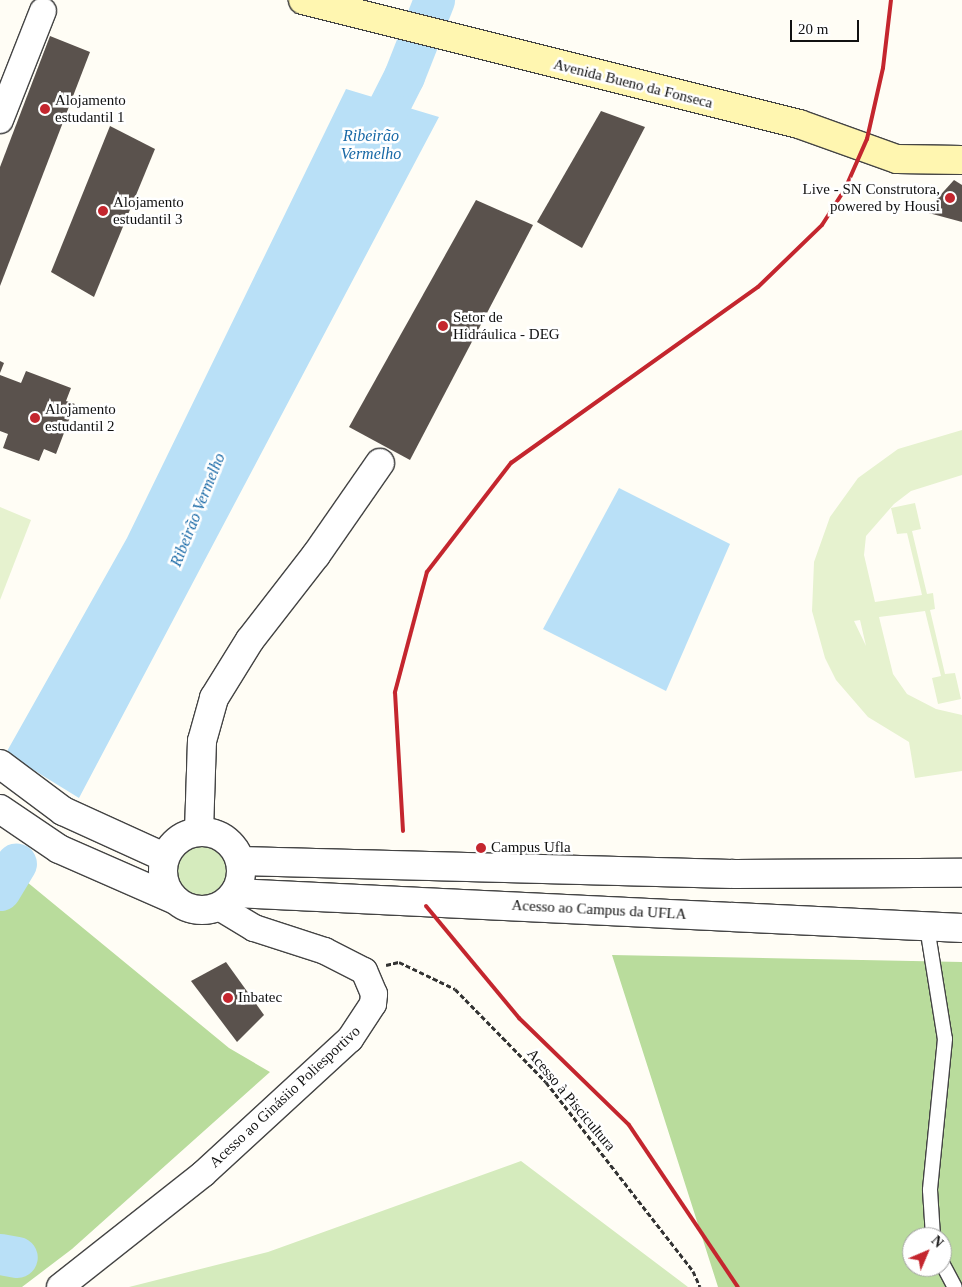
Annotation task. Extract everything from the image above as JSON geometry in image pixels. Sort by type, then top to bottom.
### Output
[{"type":"main road","name":"Avenida Bueno da Fonseca","points":[[303,0],[493,50],[798,124],[897,159],[962,160]]},
{"type":"street","points":[[0,120],[43,11]]},
{"type":"street","points":[[199,831],[202,741],[214,698],[250,640],[316,556],[380,463]]},
{"type":"street","points":[[0,764],[63,811],[164,858]]},
{"type":"street","points":[[0,809],[59,849],[196,910],[227,900]]},
{"type":"street","points":[[175,900],[163,880],[164,858],[178,839],[199,831],[225,838],[240,860]]},
{"type":"street","points":[[240,860],[735,874],[962,873]]},
{"type":"street","points":[[227,900],[240,860]]},
{"type":"street","points":[[227,900],[254,928],[325,951],[364,971]]},
{"type":"street","name":"Acesso ao Campus da UFLA","points":[[227,900],[962,928]]},
{"type":"street","name":"Acesso ao Ginásiio Poliesportivo","points":[[60,1287],[203,1174],[350,1039],[373,1004],[374,994],[364,971]]},
{"type":"lane","points":[[927,927],[945,1039],[930,1190],[932,1227]]},
{"type":"path","name":"Acesso à Piscicultura","points":[[364,971],[399,962],[455,989],[546,1082],[693,1271],[700,1287]]},
{"type":"green space","points":[[962,430],[962,475],[911,491],[894,504],[866,536],[864,555],[875,602],[922,595],[907,533],[897,534],[891,508],[915,503],[921,529],[912,531],[927,594],[933,593],[935,609],[930,610],[945,674],[955,673],[961,699],[938,704],[932,678],[941,676],[925,611],[879,617],[893,674],[907,694],[936,709],[962,715],[962,771],[915,778],[909,742],[868,717],[836,680],[825,658],[812,611],[814,562],[830,517],[858,478],[898,449]],"holes":[[[860,620],[866,646],[854,621]]]},
{"type":"green space","points":[[0,507],[31,520],[0,600]]},
{"type":"green space","points":[[202,837],[215,840],[226,847],[233,858],[236,871],[233,884],[226,895],[215,902],[202,905],[189,902],[178,895],[171,884],[168,871],[171,858],[178,847],[189,840]]},
{"type":"green space","points":[[10,868],[229,1048],[270,1072],[72,1249],[22,1287],[0,1287],[0,882]]},
{"type":"green space","points":[[612,955],[962,962],[962,1287],[718,1287]]},
{"type":"green space","points":[[521,1161],[688,1287],[129,1287],[268,1252]]},
{"type":"water","points":[[419,0],[446,0],[441,22],[413,16]]},
{"type":"water","name":"Ribeirão Vermelho","points":[[346,89],[439,117],[79,798],[6,753],[127,538]]},
{"type":"water","points":[[619,488],[730,544],[666,691],[543,629]]},
{"type":"building","name":"Alojamento estudantil 1","points":[[50,36],[90,52],[0,286],[0,167]]},
{"type":"building","points":[[601,111],[645,127],[582,248],[537,222]]},
{"type":"building","name":"Alojamento estudantil 3","points":[[110,126],[155,149],[94,297],[51,272]]},
{"type":"building","name":"Live - SN Construtora, powered by Housi","points":[[954,180],[962,185],[962,222],[925,212]]},
{"type":"building","name":"Setor de Hidráulica - DEG","points":[[476,200],[533,225],[410,460],[349,427]]},
{"type":"building","points":[[0,361],[4,363],[0,373]]},
{"type":"building","name":"Alojamento estudantil 2","points":[[26,371],[71,388],[66,401],[75,404],[56,454],[44,449],[39,461],[3,448],[8,434],[0,431],[0,375],[21,383]]},
{"type":"building","name":"Inbatec","points":[[226,962],[264,1015],[237,1042],[191,981]]},
{"type":"waterway","name":"Ribeirão Vermelho","points":[[365,153],[404,76],[434,0]]},
{"type":"waterway","name":"Ribeirão Vermelho","points":[[0,890],[16,863]]},
{"type":"waterway","name":"Ribeirão Vermelho","points":[[0,1254],[17,1257]]},
{"type":"railway","points":[[403,831],[395,692],[427,572],[511,463],[758,287],[822,225],[845,189],[867,139],[883,68],[891,0]]},
{"type":"railway","points":[[426,906],[519,1018],[629,1125],[738,1287]]},
{"type":"place","name":"Alojamento estudantil 1","points":[[45,109]]},
{"type":"place","name":"Live - SN Construtora, powered by Housi","points":[[950,198]]},
{"type":"place","name":"Alojamento estudantil 3","points":[[103,211]]},
{"type":"place","name":"Setor de Hidráulica - DEG","points":[[443,326]]},
{"type":"place","name":"Alojamento estudantil 2","points":[[35,418]]},
{"type":"place","name":"Campus Ufla","points":[[481,848]]},
{"type":"place","name":"Inbatec","points":[[228,998]]}]
